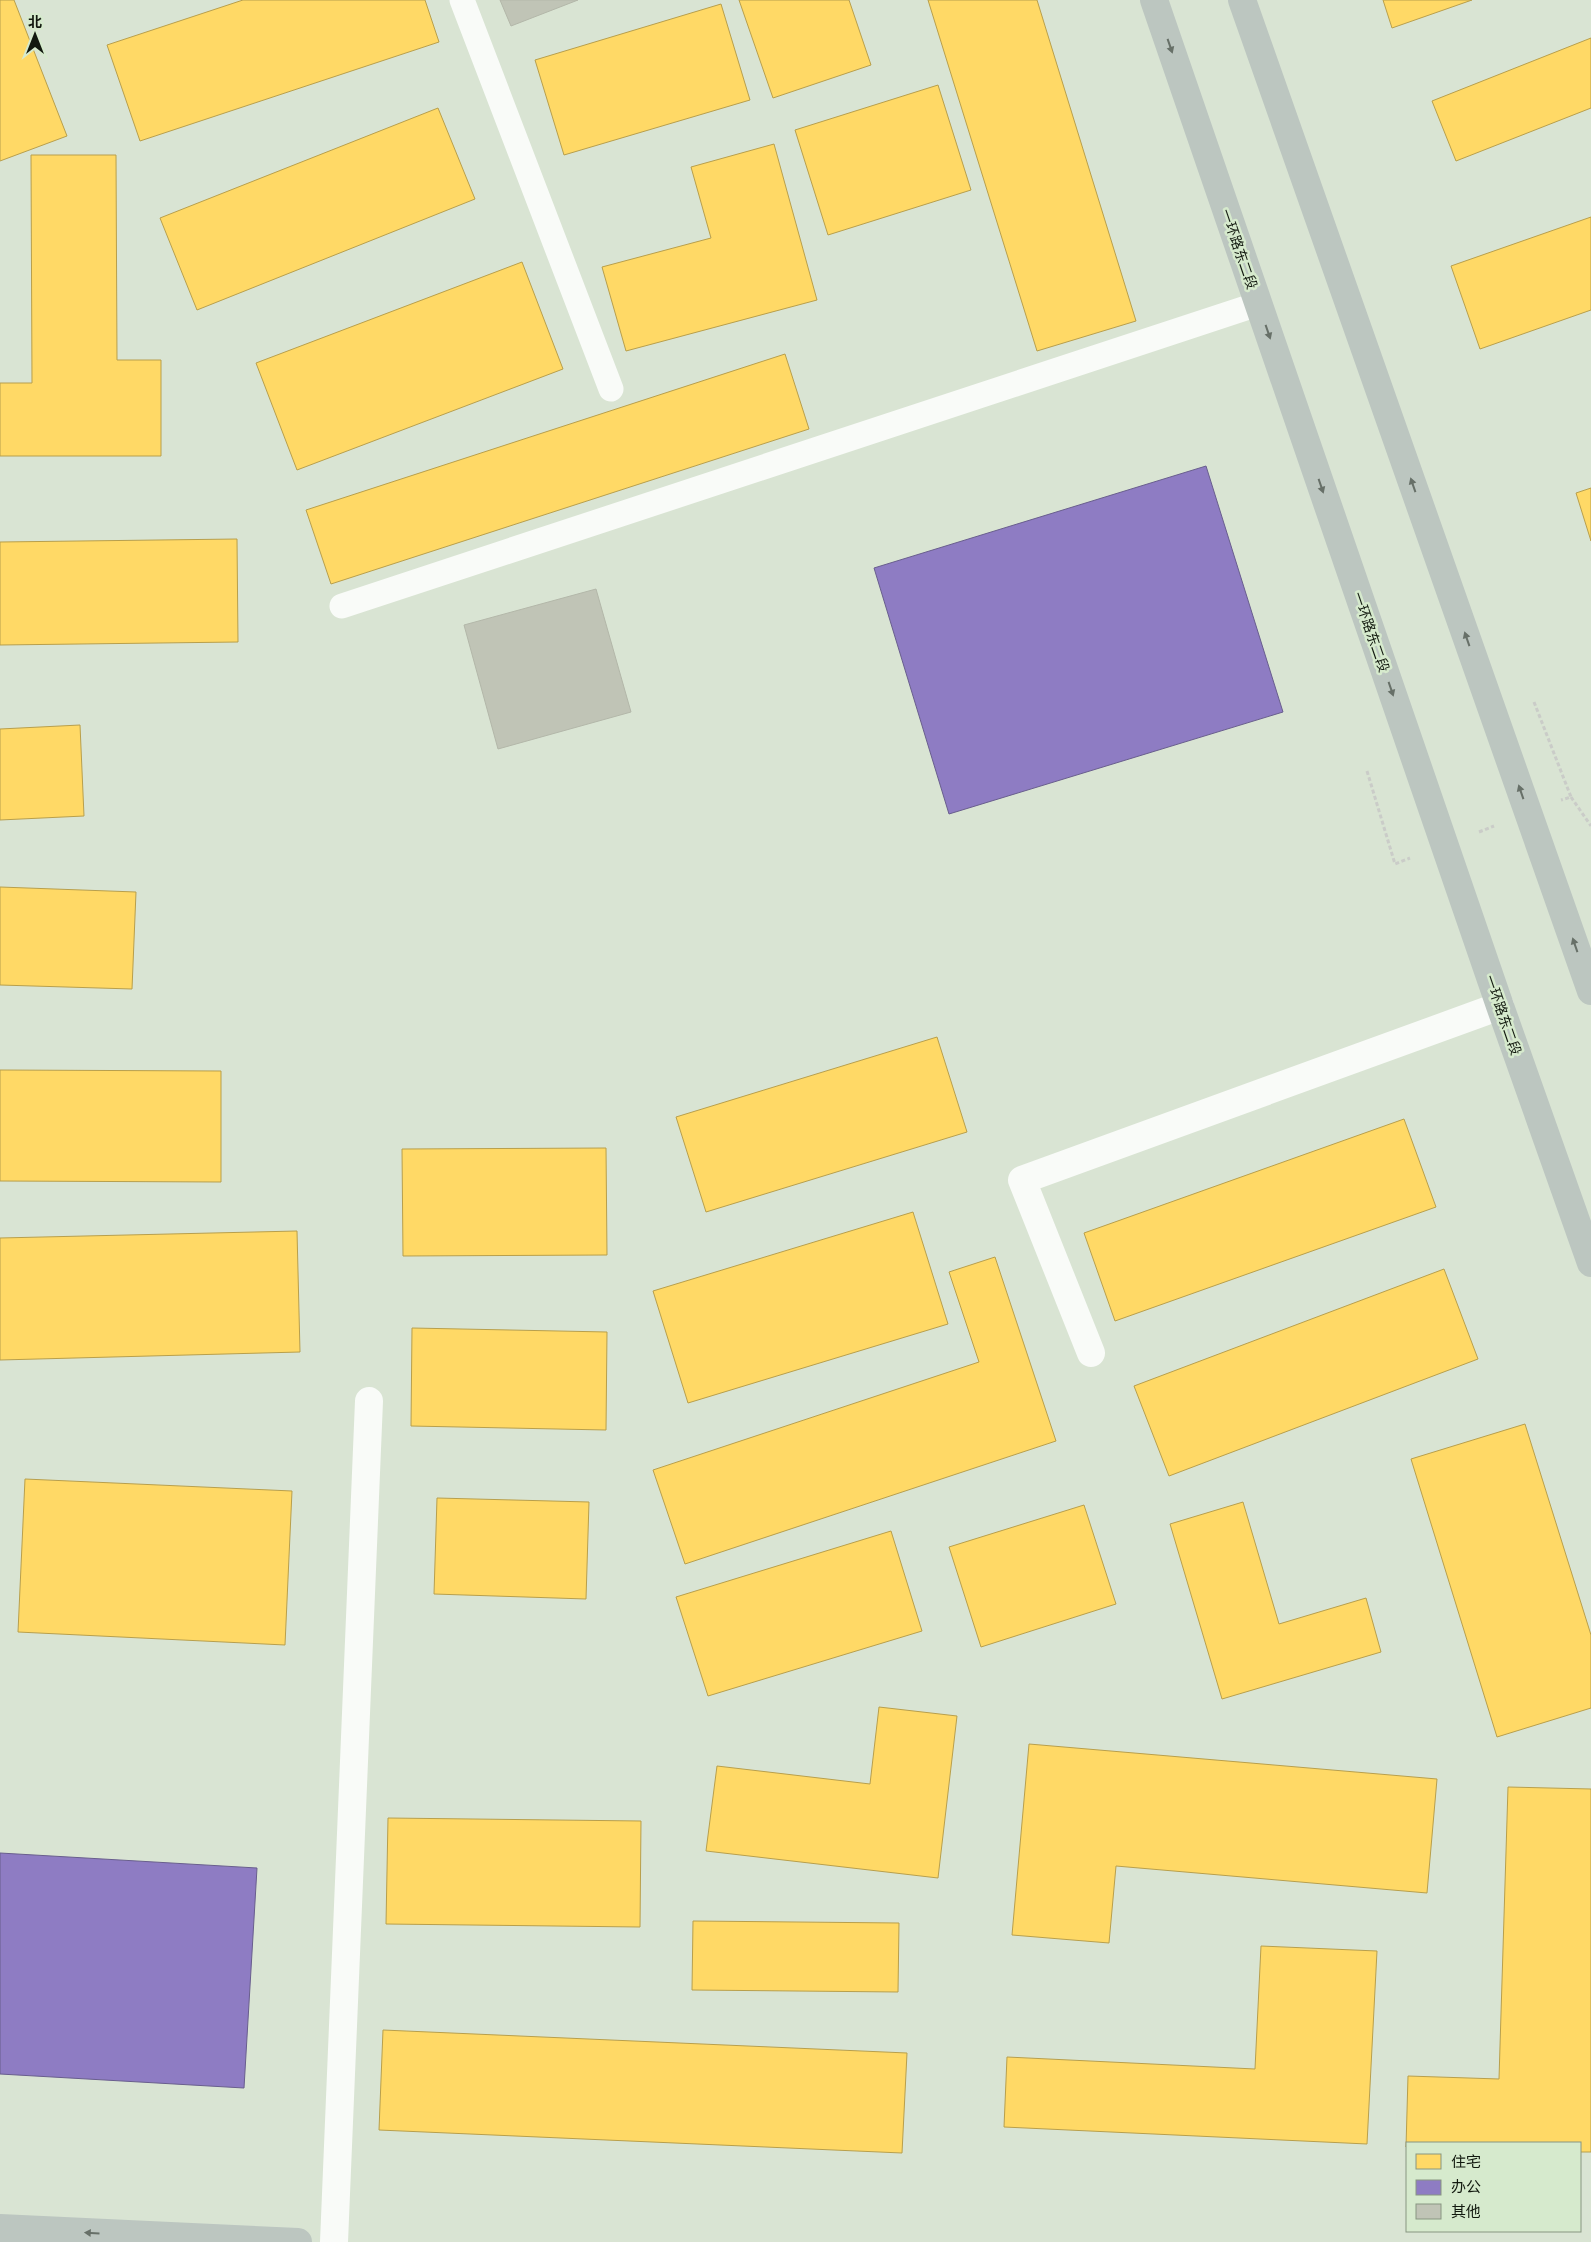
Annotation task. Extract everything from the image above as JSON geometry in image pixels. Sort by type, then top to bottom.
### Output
[{"type":"main road","name":"一环路东二段","points":[[1154,0],[1500,1006],[1591,1263]]},
{"type":"main road","points":[[1242,0],[1591,991]]},
{"type":"main road","points":[[0,2228],[298,2242]]},
{"type":"street","points":[[1091,1353],[1022,1180],[1500,1006]]},
{"type":"street","points":[[334,2242],[369,1400]]},
{"type":"lane","points":[[462,0],[611,389]]},
{"type":"lane","points":[[342,606],[1258,304]]},
{"type":"path","points":[[1367,770],[1395,864]]},
{"type":"path","points":[[1570,797],[1591,826]]},
{"type":"building: 住宅","points":[[0,0],[14,0],[67,136],[0,161]]},
{"type":"building: 住宅","points":[[243,0],[425,0],[439,42],[140,141],[107,45]]},
{"type":"building: 住宅","points":[[739,0],[849,0],[871,65],[773,98]]},
{"type":"building: 住宅","points":[[928,0],[1037,0],[1136,321],[1037,351]]},
{"type":"building: 住宅","points":[[1383,0],[1472,0],[1392,28]]},
{"type":"building: 住宅","points":[[721,4],[750,100],[564,155],[535,60]]},
{"type":"building: 住宅","points":[[1591,38],[1591,108],[1456,161],[1432,101]]},
{"type":"building: 住宅","points":[[938,85],[971,190],[828,235],[795,130]]},
{"type":"building: 住宅","points":[[438,108],[475,199],[197,310],[160,218]]},
{"type":"building: 住宅","points":[[774,144],[817,300],[626,351],[602,267],[711,238],[691,167]]},
{"type":"building: 住宅","points":[[31,155],[116,155],[117,360],[161,360],[161,456],[0,456],[0,383],[32,383]]},
{"type":"building: 住宅","points":[[1591,217],[1591,310],[1480,349],[1451,266]]},
{"type":"building: 住宅","points":[[522,262],[563,369],[297,470],[256,363]]},
{"type":"building: 住宅","points":[[785,354],[809,429],[331,584],[306,510]]},
{"type":"building: 住宅","points":[[1591,488],[1591,541],[1576,493]]},
{"type":"building: 住宅","points":[[237,539],[238,642],[0,645],[0,542]]},
{"type":"building: 住宅","points":[[80,725],[84,816],[0,820],[0,729]]},
{"type":"building: 住宅","points":[[0,887],[136,892],[132,989],[0,985]]},
{"type":"building: 住宅","points":[[937,1037],[967,1132],[706,1212],[676,1117]]},
{"type":"building: 住宅","points":[[0,1070],[221,1071],[221,1182],[0,1181]]},
{"type":"building: 住宅","points":[[1404,1119],[1436,1207],[1115,1321],[1084,1233]]},
{"type":"building: 住宅","points":[[606,1148],[607,1255],[403,1256],[402,1149]]},
{"type":"building: 住宅","points":[[913,1212],[948,1324],[688,1403],[653,1291]]},
{"type":"building: 住宅","points":[[297,1231],[300,1352],[0,1360],[0,1238]]},
{"type":"building: 住宅","points":[[995,1257],[1056,1441],[685,1564],[653,1470],[979,1362],[949,1272]]},
{"type":"building: 住宅","points":[[1444,1269],[1478,1359],[1169,1476],[1134,1386]]},
{"type":"building: 住宅","points":[[412,1328],[607,1332],[606,1430],[411,1426]]},
{"type":"building: 住宅","points":[[1525,1424],[1591,1635],[1591,1708],[1497,1737],[1411,1459]]},
{"type":"building: 住宅","points":[[25,1479],[292,1491],[285,1645],[18,1632]]},
{"type":"building: 住宅","points":[[437,1498],[589,1502],[586,1599],[434,1594]]},
{"type":"building: 住宅","points":[[1243,1502],[1279,1624],[1366,1598],[1381,1652],[1222,1699],[1170,1524]]},
{"type":"building: 住宅","points":[[1084,1505],[1116,1604],[981,1647],[949,1547]]},
{"type":"building: 住宅","points":[[891,1531],[922,1631],[708,1696],[676,1597]]},
{"type":"building: 住宅","points":[[879,1707],[957,1716],[938,1878],[706,1851],[717,1766],[870,1784]]},
{"type":"building: 住宅","points":[[1029,1744],[1437,1779],[1427,1893],[1116,1866],[1109,1943],[1012,1935]]},
{"type":"building: 住宅","points":[[1508,1787],[1591,1789],[1591,2152],[1581,2152],[1581,2142],[1406,2142],[1408,2076],[1499,2079]]},
{"type":"building: 住宅","points":[[388,1818],[641,1821],[640,1927],[386,1924]]},
{"type":"building: 住宅","points":[[693,1921],[899,1923],[898,1992],[692,1990]]},
{"type":"building: 住宅","points":[[1261,1946],[1377,1951],[1367,2144],[1004,2127],[1007,2057],[1255,2069]]},
{"type":"building: 住宅","points":[[383,2030],[907,2053],[902,2153],[379,2130]]},
{"type":"building: 办公","points":[[1206,466],[1283,712],[949,814],[874,568]]},
{"type":"building: 办公","points":[[0,1853],[257,1868],[244,2088],[0,2074]]},
{"type":"building: 其他","points":[[500,0],[578,0],[511,26]]},
{"type":"building: 其他","points":[[596,589],[631,712],[498,749],[464,625]]}]
